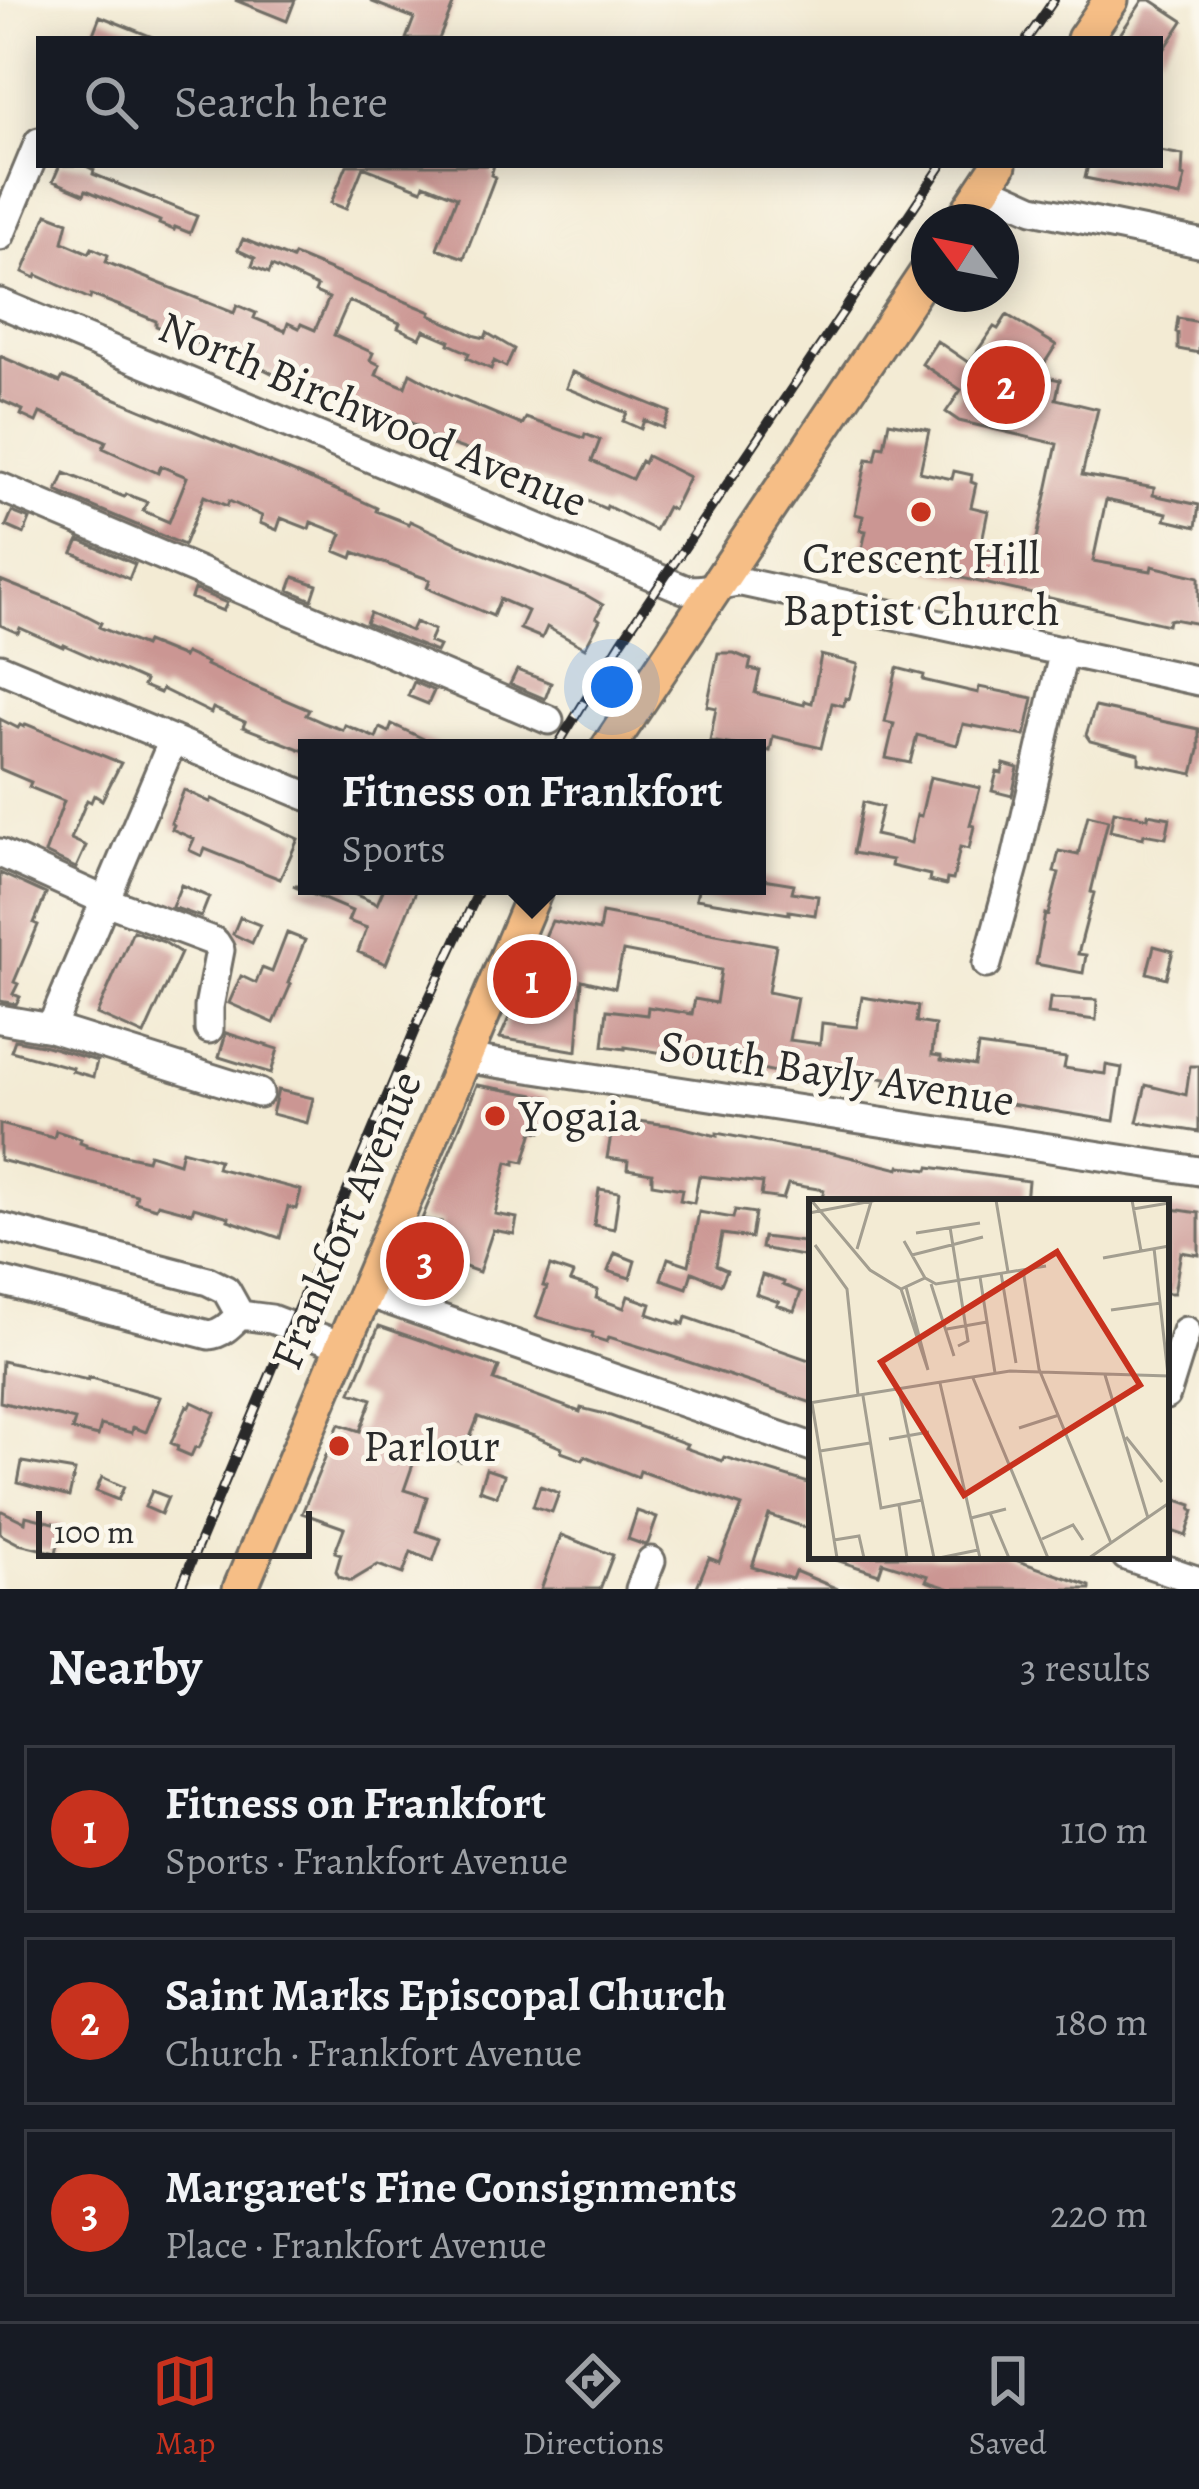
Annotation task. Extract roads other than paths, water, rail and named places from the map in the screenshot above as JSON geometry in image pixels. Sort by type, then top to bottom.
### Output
[{"type":"main road","points":[[1086,36],[1111,0]]},
{"type":"main road","points":[[973,204],[992,176]]},
{"type":"main road","points":[[614,739],[911,296]]},
{"type":"main road","name":"Frankfort Avenue","points":[[249,1586],[342,1346],[528,895]]},
{"type":"street","points":[[0,236],[36,149]]},
{"type":"street","points":[[992,176],[1033,209],[1199,243]]},
{"type":"street","name":"North Birchwood Avenue","points":[[0,303],[684,589],[699,592],[742,582],[1199,681]]},
{"type":"street","points":[[0,487],[549,720]]},
{"type":"street","points":[[988,964],[1064,650]]},
{"type":"street","points":[[0,668],[298,792]]},
{"type":"street","points":[[51,1028],[172,740]]},
{"type":"street","points":[[0,853],[106,901],[215,942],[220,950],[209,1029]]},
{"type":"street","points":[[0,1019],[51,1028],[259,1094]]},
{"type":"street","name":"South Bayly Avenue","points":[[463,1058],[1199,1171]]},
{"type":"street","points":[[0,1227],[208,1281],[226,1291],[239,1315]]},
{"type":"street","points":[[0,1280],[209,1334],[228,1327],[239,1315]]},
{"type":"street","points":[[364,1292],[809,1446]]},
{"type":"street","points":[[239,1315],[272,1319],[342,1346]]},
{"type":"street","points":[[1169,1385],[1186,1331]]},
{"type":"street","points":[[1135,1559],[1199,1581]]},
{"type":"street","points":[[640,1589],[651,1561]]},
{"type":"railway","points":[[1029,36],[1054,0]]},
{"type":"railway","points":[[562,739],[621,642],[940,168]]},
{"type":"railway","points":[[180,1589],[421,1015],[477,895]]},
{"type":"place","name":"Saint Marks Episcopal Church","points":[[1006,385]]},
{"type":"place","name":"Crescent Hill Baptist Church","points":[[921,512]]},
{"type":"place","name":"Fitness on Frankfort","points":[[532,979]]},
{"type":"place","name":"Yogaia","points":[[495,1116]]},
{"type":"place","name":"Margaret's Fine Consignments","points":[[425,1261]]},
{"type":"place","name":"Parlour","points":[[339,1446]]}]
